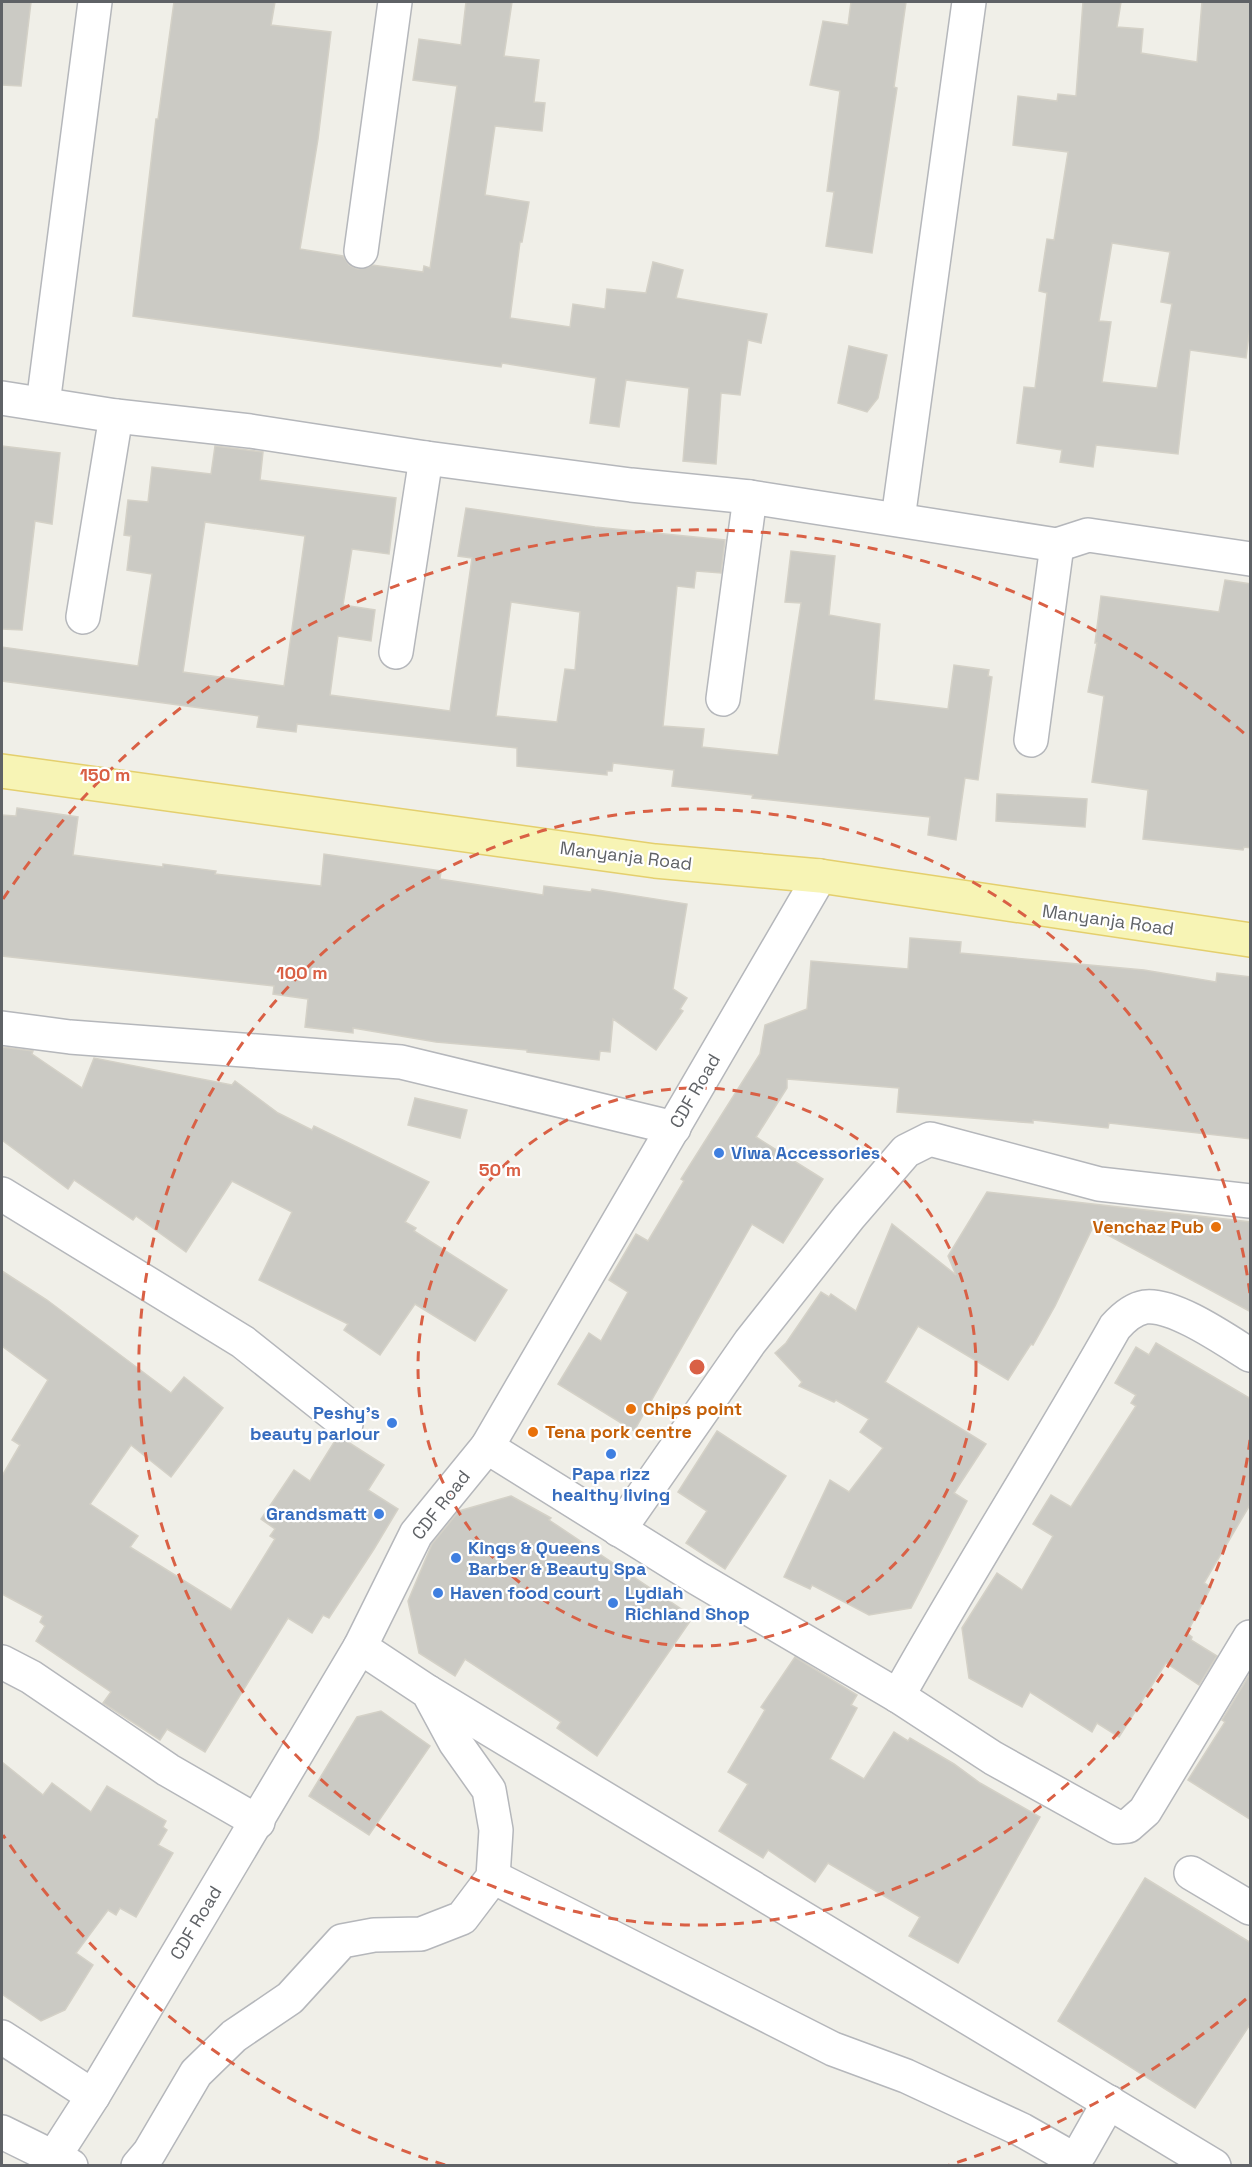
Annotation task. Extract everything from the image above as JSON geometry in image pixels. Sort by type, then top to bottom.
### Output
[{"type":"main road","name":"Manyanja Road","points":[[2,771],[655,861],[820,876],[1251,940]]},
{"type":"street","points":[[43,404],[94,2]]},
{"type":"street","points":[[361,251],[395,2]]},
{"type":"street","points":[[898,519],[969,2]]},
{"type":"street","points":[[2,398],[116,416],[250,431],[426,458],[631,485],[750,497],[1057,545],[1088,535],[1251,559]]},
{"type":"street","points":[[83,616],[116,416]]},
{"type":"street","points":[[396,652],[426,458]]},
{"type":"street","points":[[723,699],[750,497]]},
{"type":"street","points":[[1031,740],[1057,545]]},
{"type":"street","name":"CDF Road","points":[[58,2162],[93,2096],[360,1647],[416,1534],[487,1447],[820,876]]},
{"type":"street","points":[[2,1028],[70,1037],[401,1062],[674,1128]]},
{"type":"street","points":[[620,1530],[750,1342],[877,1181],[906,1151],[930,1139],[1099,1184],[1251,1201]]},
{"type":"street","points":[[2,1194],[243,1341],[346,1424]]},
{"type":"street","points":[[898,1696],[944,1614],[1062,1422],[1115,1327],[1124,1318],[1137,1309],[1166,1308],[1251,1355]]},
{"type":"street","points":[[487,1447],[697,1578],[898,1696],[993,1758],[1117,1827],[1128,1826],[1145,1811],[1251,1637]]},
{"type":"street","points":[[360,1647],[428,1692],[1214,2166]]},
{"type":"street","points":[[2,1662],[31,1677],[168,1770],[258,1822]]},
{"type":"street","points":[[138,2166],[149,2153],[196,2073],[234,2036],[290,1998],[342,1941],[374,1935],[421,1934],[462,1918],[493,1877],[496,1830],[489,1790],[455,1742],[428,1692]]},
{"type":"street","points":[[1191,1873],[1251,1908]]},
{"type":"street","points":[[493,1877],[833,2049],[906,2076],[1022,2130],[1066,2155],[1080,2153],[1108,2102]]},
{"type":"street","points":[[2,2037],[93,2096]]},
{"type":"street","points":[[2,2132],[58,2162]]},
{"type":"building","points":[[2,2],[31,2],[21,86],[2,85]]},
{"type":"building","points":[[174,2],[275,2],[271,25],[331,32],[318,139],[300,249],[343,256],[349,265],[358,269],[372,265],[423,272],[424,266],[430,268],[457,86],[413,80],[419,39],[461,45],[466,2],[512,2],[504,56],[539,60],[534,102],[545,103],[542,131],[495,126],[485,195],[529,202],[522,242],[520,242],[510,318],[570,327],[573,304],[605,309],[607,289],[646,293],[653,262],[683,270],[676,298],[767,314],[761,343],[748,340],[740,395],[721,393],[716,464],[683,461],[689,388],[626,380],[619,427],[590,423],[596,378],[502,363],[501,367],[133,316],[156,119],[158,119]]},
{"type":"building","points":[[851,2],[906,2],[894,87],[897,88],[872,253],[826,246],[834,192],[827,191],[840,91],[810,85],[823,21],[848,25]]},
{"type":"building","points":[[1083,2],[1121,2],[1117,27],[1143,29],[1141,53],[1197,62],[1202,2],[1251,2],[1251,319],[1246,358],[1190,350],[1178,454],[1096,445],[1093,467],[1060,462],[1062,450],[1017,443],[1024,387],[1035,388],[1047,293],[1039,291],[1047,239],[1054,240],[1068,152],[1013,145],[1018,96],[1057,101],[1058,94],[1076,96]],"holes":[[[1112,243],[1170,252],[1161,302],[1172,304],[1157,388],[1102,382],[1111,322],[1099,321]]]},
{"type":"building","points":[[849,346],[887,355],[878,398],[867,412],[838,403]]},
{"type":"building","points":[[2,446],[60,453],[52,524],[35,521],[22,630],[2,629]]},
{"type":"building","points":[[215,446],[263,452],[260,480],[396,498],[389,554],[352,549],[343,605],[375,610],[371,641],[338,636],[330,695],[450,711],[472,558],[458,556],[466,508],[595,527],[725,540],[721,573],[696,571],[694,588],[677,586],[663,726],[704,729],[702,747],[778,755],[801,603],[785,602],[791,551],[835,556],[829,615],[880,624],[874,700],[948,709],[954,665],[989,670],[988,676],[992,677],[978,780],[965,778],[956,840],[928,835],[930,817],[752,798],[753,795],[672,786],[674,770],[613,763],[612,771],[607,771],[607,775],[517,766],[517,748],[297,724],[296,732],[257,727],[259,716],[2,681],[2,647],[138,666],[152,574],[127,570],[131,536],[124,535],[128,500],[148,502],[152,467],[211,474]],"holes":[[[205,522],[305,536],[284,686],[183,672]],[[511,602],[580,612],[575,670],[565,669],[557,722],[496,716]]]},
{"type":"building","points":[[1225,580],[1251,584],[1251,848],[1244,847],[1243,850],[1143,839],[1148,790],[1092,782],[1104,696],[1088,692],[1097,643],[1095,643],[1101,596],[1219,612]]},
{"type":"building","points":[[997,794],[1087,799],[1085,827],[996,821]]},
{"type":"building","points":[[17,808],[78,817],[73,855],[163,867],[163,864],[216,871],[215,874],[321,886],[324,854],[441,871],[440,879],[543,895],[544,886],[591,892],[592,889],[687,904],[673,989],[687,998],[680,1009],[683,1011],[656,1050],[613,1019],[610,1052],[600,1051],[599,1060],[527,1052],[527,1050],[436,1042],[353,1028],[353,1033],[305,1027],[308,999],[273,994],[274,986],[2,956],[2,815],[16,816]]},
{"type":"building","points":[[910,938],[961,942],[960,953],[1144,970],[1216,982],[1217,973],[1251,977],[1251,1139],[1109,1123],[1108,1128],[1033,1120],[1033,1123],[897,1112],[899,1088],[787,1079],[787,1088],[756,1137],[823,1179],[783,1243],[752,1224],[634,1431],[558,1384],[589,1333],[601,1341],[628,1292],[609,1280],[636,1234],[648,1241],[684,1181],[681,1179],[760,1054],[765,1025],[807,1009],[811,961],[908,969]]},
{"type":"building","points":[[2,1047],[33,1051],[32,1054],[82,1088],[94,1058],[232,1085],[235,1081],[278,1113],[312,1130],[314,1126],[429,1182],[405,1222],[416,1228],[414,1231],[507,1290],[475,1341],[415,1304],[380,1355],[344,1330],[348,1324],[259,1280],[292,1212],[232,1181],[186,1252],[136,1216],[133,1220],[74,1180],[68,1189],[2,1140]]},
{"type":"building","points":[[415,1098],[467,1110],[460,1138],[408,1125]]},
{"type":"building","points":[[987,1192],[1251,1222],[1251,1312],[1093,1227],[1055,1306],[1033,1345],[1031,1344],[1008,1380],[918,1326],[885,1382],[986,1444],[954,1493],[967,1501],[911,1608],[869,1615],[812,1585],[810,1589],[784,1577],[830,1480],[849,1492],[883,1448],[860,1432],[869,1419],[836,1400],[834,1402],[799,1386],[802,1382],[775,1353],[786,1343],[821,1292],[829,1297],[831,1294],[856,1311],[892,1224],[956,1275],[948,1256]]},
{"type":"building","points":[[2,1271],[47,1300],[171,1393],[184,1377],[223,1408],[171,1477],[131,1445],[90,1504],[138,1536],[130,1547],[231,1610],[275,1539],[270,1536],[275,1529],[261,1519],[294,1470],[310,1481],[336,1439],[348,1442],[384,1465],[368,1490],[398,1509],[374,1549],[329,1618],[323,1615],[312,1633],[288,1618],[205,1752],[167,1729],[160,1740],[103,1703],[111,1692],[36,1641],[45,1626],[40,1622],[43,1616],[2,1594],[2,1476],[20,1445],[12,1440],[48,1380],[2,1346]]},
{"type":"building","points":[[1156,1343],[1251,1399],[1251,1503],[1204,1583],[1211,1587],[1187,1633],[1192,1637],[1191,1640],[1217,1656],[1199,1685],[1166,1663],[1119,1737],[1097,1723],[1092,1732],[1030,1692],[1022,1707],[969,1678],[962,1628],[997,1573],[1022,1590],[1053,1536],[1033,1524],[1051,1495],[1071,1507],[1136,1406],[1131,1403],[1136,1395],[1115,1383],[1136,1347],[1149,1355]]},
{"type":"building","points":[[717,1431],[786,1476],[725,1569],[686,1543],[707,1511],[678,1492]]},
{"type":"building","points":[[511,1496],[551,1518],[549,1520],[693,1617],[597,1756],[557,1728],[561,1722],[465,1659],[455,1676],[419,1653],[408,1601],[432,1544],[459,1511]]},
{"type":"building","points":[[795,1657],[857,1695],[851,1705],[857,1708],[830,1759],[864,1779],[894,1732],[908,1741],[910,1738],[954,1764],[980,1783],[1040,1817],[958,1963],[909,1936],[920,1917],[828,1863],[815,1882],[768,1850],[763,1858],[719,1831],[748,1784],[728,1772],[765,1710],[761,1707]]},
{"type":"building","points":[[1251,1672],[1251,1820],[1188,1780],[1225,1722],[1222,1720]]},
{"type":"building","points":[[381,1711],[430,1746],[369,1835],[309,1796],[357,1717]]},
{"type":"building","points":[[2,1762],[43,1795],[52,1783],[91,1812],[107,1786],[166,1821],[163,1827],[167,1830],[158,1845],[173,1853],[136,1917],[120,1908],[116,1915],[108,1910],[76,1953],[93,1965],[65,2010],[41,2021],[2,1994]]},
{"type":"building","points":[[1145,1878],[1251,1943],[1251,2023],[1195,2108],[1058,2021]]},
{"type":"place","name":"Viwa Accessories","points":[[719,1153]]},
{"type":"place","name":"Venchaz Pub","points":[[1216,1227]]},
{"type":"place","name":"Chips point","points":[[631,1409]]},
{"type":"place","name":"Peshy's beauty parlour","points":[[392,1423]]},
{"type":"place","name":"Tena pork centre","points":[[533,1432]]},
{"type":"place","name":"Papa rizz healthy living","points":[[611,1454]]},
{"type":"place","name":"Grandsmatt","points":[[379,1514]]},
{"type":"place","name":"Kings & Queens Barber & Beauty Spa","points":[[456,1558]]},
{"type":"place","name":"Haven food court","points":[[438,1593]]},
{"type":"place","name":"Lydiah Richland Shop","points":[[613,1603]]}]
